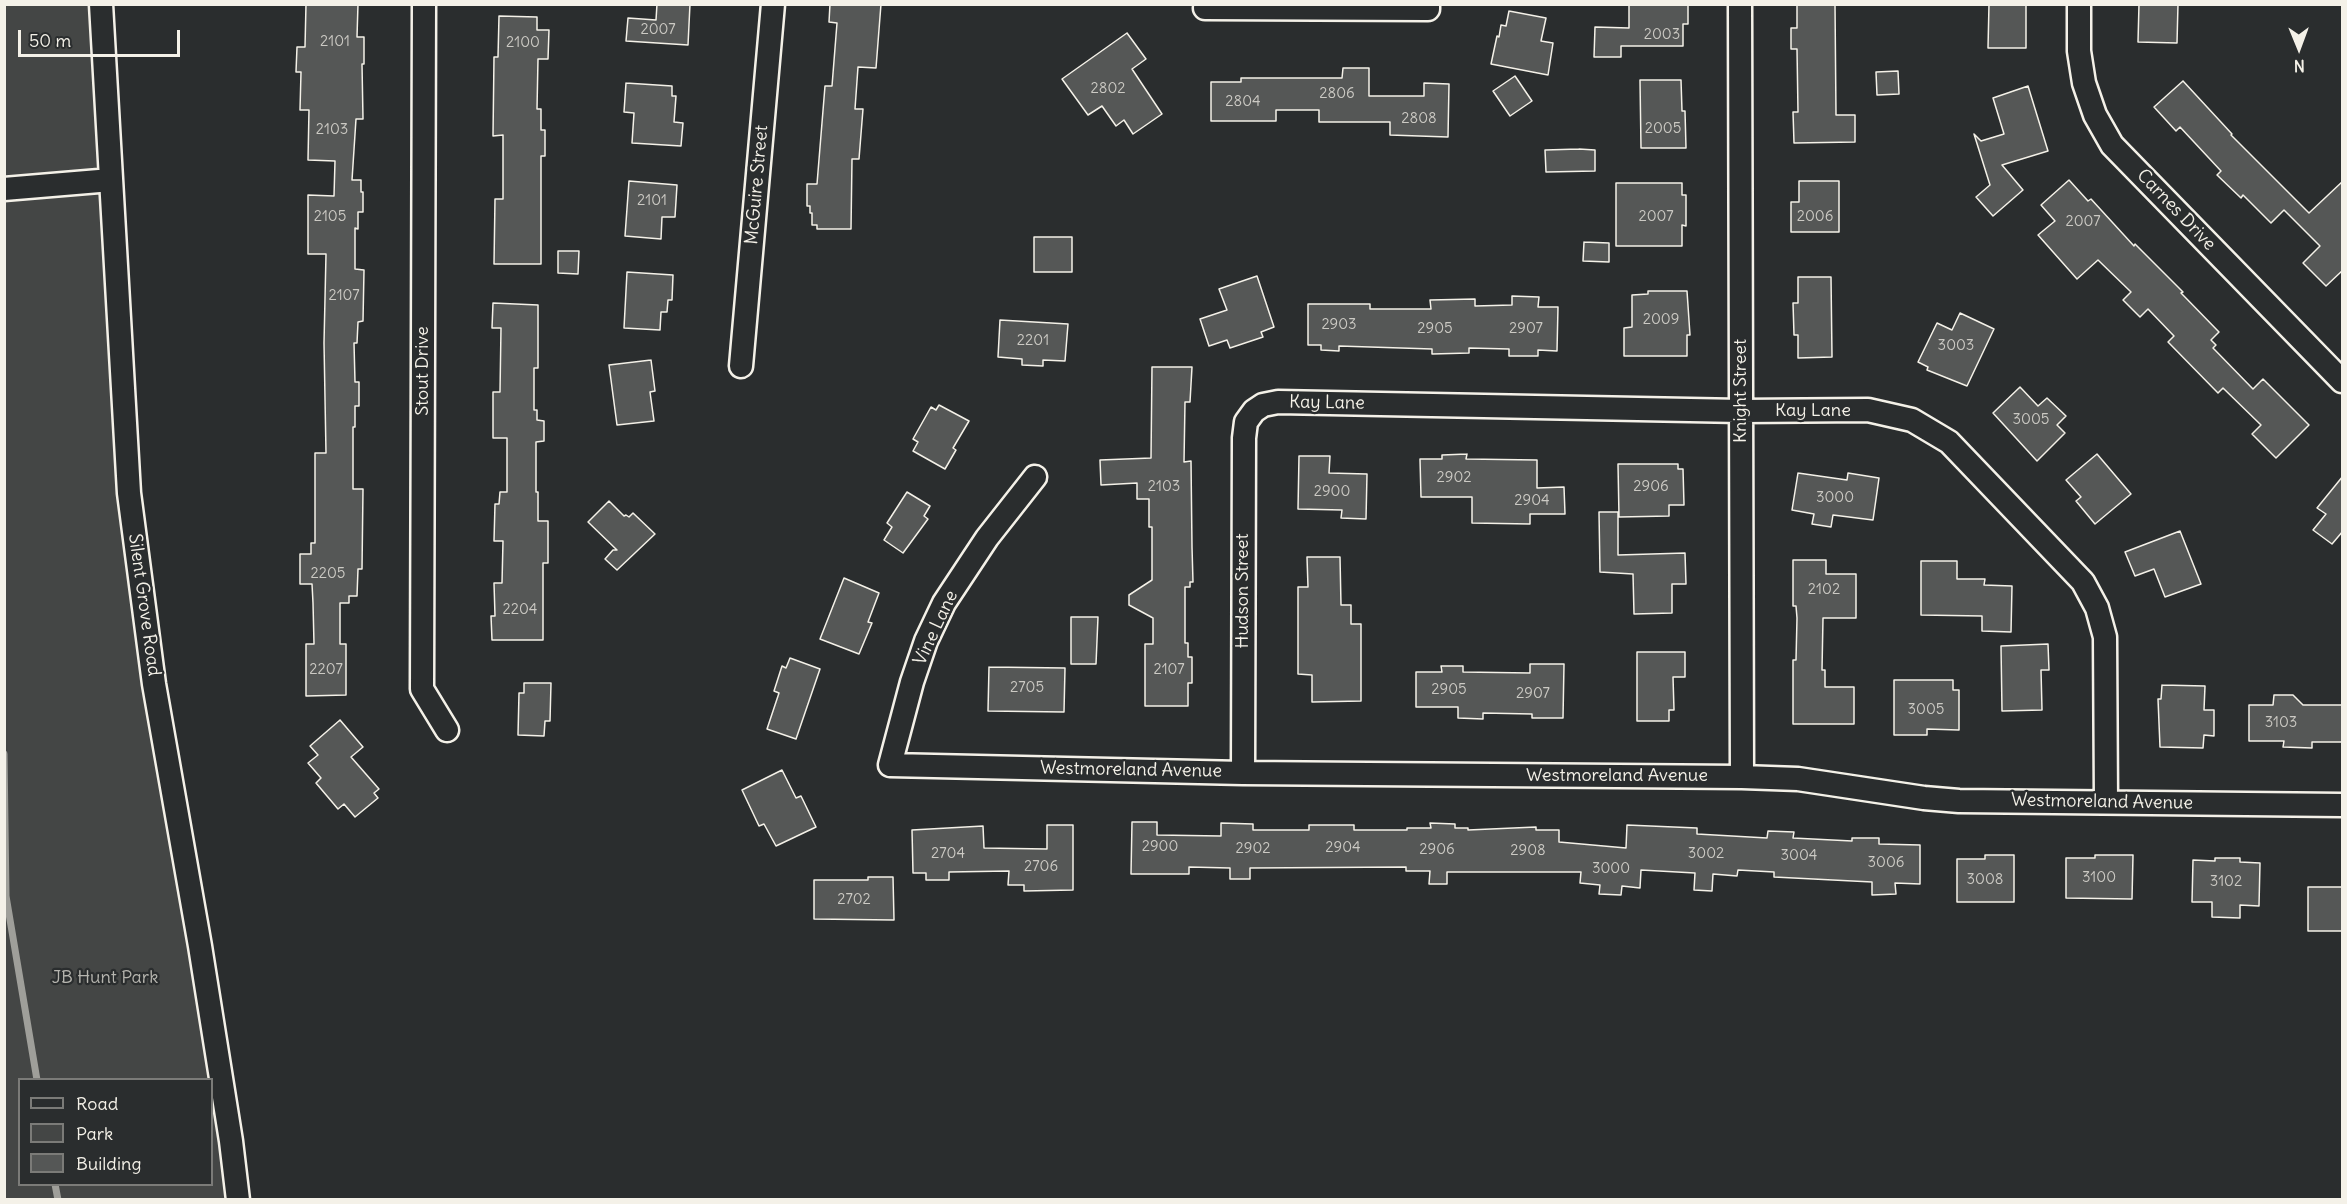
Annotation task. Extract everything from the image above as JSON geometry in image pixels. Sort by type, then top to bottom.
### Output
[{"type":"street","name":"Silent Grove Road","points":[[101,4],[129,493],[154,684],[224,1095],[238,1200]]},
{"type":"street","name":"Stout Drive","points":[[424,4],[422,689],[447,730]]},
{"type":"street","name":"McGuire Street","points":[[741,366],[773,4]]},
{"type":"street","points":[[1205,8],[1428,9],[1428,4]]},
{"type":"street","name":"Knight Street","points":[[1740,4],[1742,777]]},
{"type":"street","name":"Carnes Drive","points":[[2079,4],[2079,51],[2084,83],[2095,115],[2112,145],[2343,381]]},
{"type":"street","points":[[4,189],[111,180]]},
{"type":"street","name":"Kay Lane","points":[[1254,411],[1263,405],[1278,402],[1741,411],[1868,410],[1912,420],[1949,442],[2083,582],[2097,608],[2105,637],[2106,802]]},
{"type":"street","name":"Hudson Street","points":[[1243,773],[1244,438],[1246,422],[1254,411]]},
{"type":"street","name":"Vine Lane","points":[[890,765],[912,682],[926,641],[944,603],[987,538],[1035,477]]},
{"type":"street","name":"Westmoreland Avenue","points":[[890,765],[1243,773],[1742,777],[1798,779],[1959,801],[2343,805]]},
{"type":"green space","name":"JB Hunt Park","points":[[5,5],[101,5],[124,412],[238,1199],[5,1200]]},
{"type":"building","points":[[306,4],[358,4],[357,37],[364,37],[363,119],[356,119],[352,180],[361,180],[361,192],[363,192],[363,212],[358,212],[358,229],[355,228],[355,269],[364,270],[363,321],[358,322],[357,343],[354,343],[355,382],[359,382],[359,406],[355,406],[355,427],[353,427],[353,489],[363,489],[362,569],[358,569],[357,596],[349,596],[349,603],[340,603],[340,644],[346,644],[346,695],[306,696],[306,644],[314,644],[313,603],[312,584],[300,584],[300,554],[311,554],[311,543],[315,543],[315,453],[326,453],[324,343],[326,254],[308,254],[308,195],[334,196],[335,161],[308,160],[309,110],[300,110],[301,72],[296,72],[297,47],[305,47]]},
{"type":"building","points":[[657,4],[690,4],[688,45],[626,41],[628,18],[656,20]]},
{"type":"building","points":[[830,4],[881,4],[876,68],[858,67],[855,109],[863,109],[859,159],[852,159],[851,229],[817,229],[817,225],[812,225],[812,213],[810,213],[810,206],[807,206],[807,184],[817,184],[825,86],[832,86],[837,23],[829,22]]},
{"type":"building","points":[[1629,4],[1688,4],[1688,24],[1683,24],[1683,46],[1621,46],[1621,57],[1594,57],[1595,27],[1629,28]]},
{"type":"building","points":[[1797,4],[1835,4],[1836,115],[1855,115],[1855,142],[1794,143],[1793,112],[1798,112],[1797,49],[1791,49],[1791,28],[1797,28]]},
{"type":"building","points":[[1989,4],[2026,4],[2026,48],[1988,48]]},
{"type":"building","points":[[2139,4],[2178,4],[2177,43],[2138,42]]},
{"type":"building","points":[[1509,11],[1546,18],[1541,41],[1553,43],[1548,75],[1491,64],[1497,36],[1499,37],[1501,25],[1506,26]]},
{"type":"building","points":[[499,16],[537,17],[537,30],[549,30],[548,59],[538,59],[537,109],[541,109],[541,130],[545,130],[545,156],[541,156],[541,264],[494,264],[495,199],[503,199],[503,135],[493,136],[494,57],[498,57]]},
{"type":"building","points":[[1127,33],[1146,59],[1132,69],[1162,114],[1133,134],[1124,120],[1116,126],[1102,106],[1088,115],[1062,79]]},
{"type":"building","points":[[1343,68],[1369,68],[1369,96],[1424,96],[1424,83],[1449,84],[1448,137],[1390,135],[1390,122],[1319,122],[1319,110],[1276,110],[1276,121],[1211,121],[1211,82],[1241,82],[1241,78],[1342,78]]},
{"type":"building","points":[[1898,71],[1899,94],[1877,95],[1876,72]]},
{"type":"building","points":[[1515,76],[1532,101],[1510,116],[1493,91]]},
{"type":"building","points":[[1640,80],[1681,80],[1686,148],[1641,148]]},
{"type":"building","points":[[2183,81],[2231,135],[2309,213],[2343,181],[2343,270],[2326,286],[2303,263],[2320,246],[2284,210],[2271,223],[2243,195],[2241,198],[2217,175],[2221,171],[2180,127],[2176,131],[2154,107]]},
{"type":"building","points":[[626,83],[672,86],[672,96],[676,96],[674,122],[683,123],[681,146],[632,143],[634,113],[624,112]]},
{"type":"building","points":[[2028,86],[2048,151],[2002,165],[2023,190],[1993,216],[1976,197],[1990,185],[1974,134],[1981,141],[2004,134],[1993,98]]},
{"type":"building","points":[[1545,150],[1595,150],[1595,171],[1546,172]]},
{"type":"building","points":[[2069,180],[2088,201],[2091,199],[2134,246],[2135,244],[2183,292],[2181,293],[2219,332],[2211,340],[2216,345],[2213,348],[2253,389],[2263,379],[2309,425],[2276,458],[2252,434],[2261,425],[2223,388],[2218,393],[2168,342],[2174,336],[2148,309],[2140,317],[2123,300],[2131,292],[2098,260],[2077,279],[2038,235],[2055,221],[2041,205]]},
{"type":"building","points":[[629,181],[677,185],[675,217],[662,217],[661,239],[625,236]]},
{"type":"building","points":[[1799,181],[1839,181],[1839,232],[1791,232],[1791,202],[1799,202]]},
{"type":"building","points":[[1616,183],[1682,183],[1682,195],[1686,195],[1686,226],[1682,225],[1682,246],[1616,246]]},
{"type":"building","points":[[1034,237],[1072,237],[1072,272],[1034,272]]},
{"type":"building","points":[[1584,242],[1609,243],[1609,262],[1583,261]]},
{"type":"building","points":[[558,251],[579,251],[578,274],[558,273]]},
{"type":"building","points":[[627,272],[673,275],[672,300],[668,300],[667,312],[661,312],[660,330],[624,328]]},
{"type":"building","points":[[1257,276],[1274,327],[1261,332],[1263,337],[1230,348],[1227,340],[1209,346],[1200,319],[1227,310],[1219,289]]},
{"type":"building","points":[[1798,277],[1831,277],[1832,357],[1798,358],[1798,335],[1794,335],[1793,303],[1798,303]]},
{"type":"building","points":[[1648,291],[1687,291],[1690,335],[1687,335],[1687,356],[1624,356],[1624,328],[1632,327],[1632,295],[1648,294]]},
{"type":"building","points":[[1512,296],[1539,297],[1538,307],[1558,307],[1557,351],[1538,350],[1538,356],[1509,356],[1509,349],[1469,348],[1469,353],[1432,354],[1432,349],[1339,346],[1339,351],[1321,350],[1321,345],[1308,345],[1308,304],[1370,304],[1370,309],[1431,309],[1430,300],[1475,299],[1475,306],[1512,305]]},
{"type":"building","points":[[493,303],[538,305],[538,368],[534,368],[534,410],[537,410],[537,420],[544,421],[544,441],[536,442],[536,492],[538,492],[538,521],[548,521],[548,563],[543,563],[543,640],[492,640],[491,616],[495,616],[494,583],[502,583],[503,541],[494,541],[495,504],[499,504],[500,492],[507,492],[507,438],[493,438],[493,392],[500,392],[501,328],[492,328]]},
{"type":"building","points":[[1960,313],[1994,329],[1967,386],[1927,370],[1928,367],[1918,362],[1937,323],[1952,330]]},
{"type":"building","points":[[1000,320],[1068,324],[1065,361],[1043,360],[1043,366],[1022,365],[1022,359],[998,357]]},
{"type":"building","points":[[651,360],[655,391],[650,392],[654,421],[617,425],[609,365]]},
{"type":"building","points":[[1152,367],[1192,367],[1190,402],[1185,402],[1184,462],[1191,461],[1193,582],[1190,582],[1190,587],[1185,587],[1185,643],[1188,643],[1188,657],[1192,657],[1192,683],[1188,683],[1188,706],[1145,706],[1145,644],[1153,644],[1153,618],[1129,605],[1129,595],[1152,580],[1152,527],[1149,527],[1149,499],[1137,499],[1137,483],[1101,485],[1100,460],[1151,458]]},
{"type":"building","points":[[2020,387],[2038,406],[2047,398],[2066,416],[2057,425],[2065,433],[2037,461],[1993,413]]},
{"type":"building","points":[[939,405],[969,421],[953,448],[956,450],[945,469],[913,451],[918,442],[913,439],[931,407],[936,410]]},
{"type":"building","points":[[1467,454],[1466,459],[1537,460],[1537,488],[1564,487],[1565,514],[1530,514],[1530,524],[1472,523],[1472,497],[1421,497],[1420,459],[1442,459],[1442,455]]},
{"type":"building","points":[[2097,454],[2131,494],[2095,524],[2076,501],[2081,497],[2066,480]]},
{"type":"building","points":[[1299,456],[1330,456],[1329,473],[1367,474],[1366,519],[1341,518],[1342,510],[1298,509]]},
{"type":"building","points":[[1618,464],[1678,464],[1678,469],[1683,469],[1684,505],[1669,505],[1669,516],[1619,517]]},
{"type":"building","points":[[1798,473],[1847,480],[1848,473],[1879,478],[1873,520],[1833,515],[1831,527],[1812,524],[1814,514],[1792,510]]},
{"type":"building","points":[[2343,476],[2343,531],[2332,544],[2313,530],[2326,514],[2317,508]]},
{"type":"building","points":[[907,492],[930,506],[924,516],[928,519],[903,553],[884,540],[892,527],[887,523]]},
{"type":"building","points":[[609,501],[624,516],[629,517],[633,513],[655,534],[617,570],[605,559],[613,550],[617,550],[588,522]]},
{"type":"building","points":[[1599,512],[1618,512],[1618,555],[1685,553],[1686,584],[1672,584],[1672,613],[1634,614],[1633,574],[1600,572]]},
{"type":"building","points":[[2180,531],[2201,584],[2165,597],[2154,569],[2135,576],[2125,552]]},
{"type":"building","points":[[1307,557],[1340,557],[1341,605],[1351,605],[1351,624],[1361,624],[1361,701],[1312,702],[1312,675],[1298,674],[1298,587],[1308,587]]},
{"type":"building","points":[[1793,560],[1826,560],[1826,574],[1856,574],[1856,618],[1823,618],[1822,670],[1825,670],[1825,687],[1854,687],[1854,724],[1793,724],[1793,660],[1796,660],[1797,618],[1796,606],[1793,606]]},
{"type":"building","points":[[1921,561],[1957,561],[1957,579],[1985,579],[1984,585],[2012,586],[2011,632],[1982,631],[1982,616],[1921,615]]},
{"type":"building","points":[[844,578],[879,593],[868,622],[872,623],[859,654],[820,639]]},
{"type":"building","points":[[1071,617],[1098,617],[1096,664],[1071,664]]},
{"type":"building","points":[[2048,644],[2049,670],[2041,670],[2042,710],[2002,711],[2001,646]]},
{"type":"building","points":[[1637,652],[1685,652],[1685,677],[1673,677],[1674,710],[1669,710],[1669,721],[1637,721]]},
{"type":"building","points":[[790,658],[820,669],[796,739],[767,729],[779,693],[774,691],[782,666],[786,668]]},
{"type":"building","points":[[1530,664],[1564,664],[1563,718],[1532,718],[1532,714],[1483,713],[1483,719],[1458,718],[1458,707],[1416,707],[1416,672],[1442,672],[1441,666],[1463,666],[1463,672],[1530,673]]},
{"type":"building","points":[[989,667],[1065,668],[1064,712],[988,711]]},
{"type":"building","points":[[1894,680],[1953,680],[1953,690],[1959,690],[1959,730],[1927,729],[1927,735],[1894,735]]},
{"type":"building","points":[[524,683],[551,683],[550,721],[545,721],[544,736],[518,735],[519,693],[524,693]]},
{"type":"building","points":[[2162,685],[2205,686],[2204,710],[2214,710],[2214,736],[2204,735],[2203,748],[2160,747],[2158,699],[2161,699]]},
{"type":"building","points":[[2274,695],[2293,695],[2303,705],[2343,705],[2343,742],[2312,742],[2312,748],[2283,747],[2284,741],[2249,741],[2249,705],[2273,705]]},
{"type":"building","points":[[340,720],[363,747],[351,757],[379,789],[374,793],[378,798],[355,817],[344,804],[338,809],[316,783],[321,778],[308,763],[318,755],[310,746]]},
{"type":"building","points":[[782,770],[796,798],[801,796],[816,827],[776,846],[764,824],[759,826],[742,790]]},
{"type":"building","points":[[1132,822],[1157,822],[1157,835],[1221,836],[1221,823],[1253,824],[1253,830],[1309,830],[1309,825],[1354,825],[1354,830],[1407,830],[1407,828],[1431,828],[1430,823],[1455,824],[1455,828],[1468,828],[1468,830],[1536,827],[1536,830],[1559,830],[1559,842],[1626,848],[1627,825],[1697,828],[1697,834],[1767,838],[1768,831],[1794,832],[1793,838],[1852,841],[1852,838],[1879,838],[1879,844],[1920,845],[1920,884],[1895,883],[1896,894],[1872,895],[1872,882],[1774,877],[1774,872],[1738,870],[1737,876],[1713,874],[1712,891],[1694,890],[1695,873],[1641,870],[1640,888],[1622,886],[1621,895],[1599,894],[1600,885],[1580,883],[1581,872],[1447,872],[1447,884],[1429,884],[1430,871],[1406,871],[1406,867],[1250,868],[1250,879],[1230,879],[1230,868],[1189,867],[1189,874],[1131,874]]},
{"type":"building","points":[[1047,825],[1073,825],[1073,890],[1024,891],[1024,885],[1008,885],[1009,871],[949,872],[949,880],[926,880],[926,873],[913,873],[912,830],[983,826],[984,848],[1047,849]]},
{"type":"building","points":[[1985,855],[2014,855],[2014,902],[1957,902],[1957,859],[1985,859]]},
{"type":"building","points":[[2095,855],[2133,855],[2132,899],[2066,898],[2066,858],[2095,858]]},
{"type":"building","points":[[2215,858],[2240,858],[2240,862],[2260,863],[2259,906],[2240,905],[2240,918],[2212,917],[2212,902],[2192,902],[2193,860],[2215,861]]},
{"type":"building","points":[[868,877],[893,877],[894,920],[814,919],[814,880],[868,880]]},
{"type":"building","points":[[2308,887],[2343,887],[2343,931],[2308,931]]},
{"type":"waterway","points":[[4,754],[6,896],[37,1078]]},
{"type":"waterway","points":[[55,1186],[58,1200]]}]
